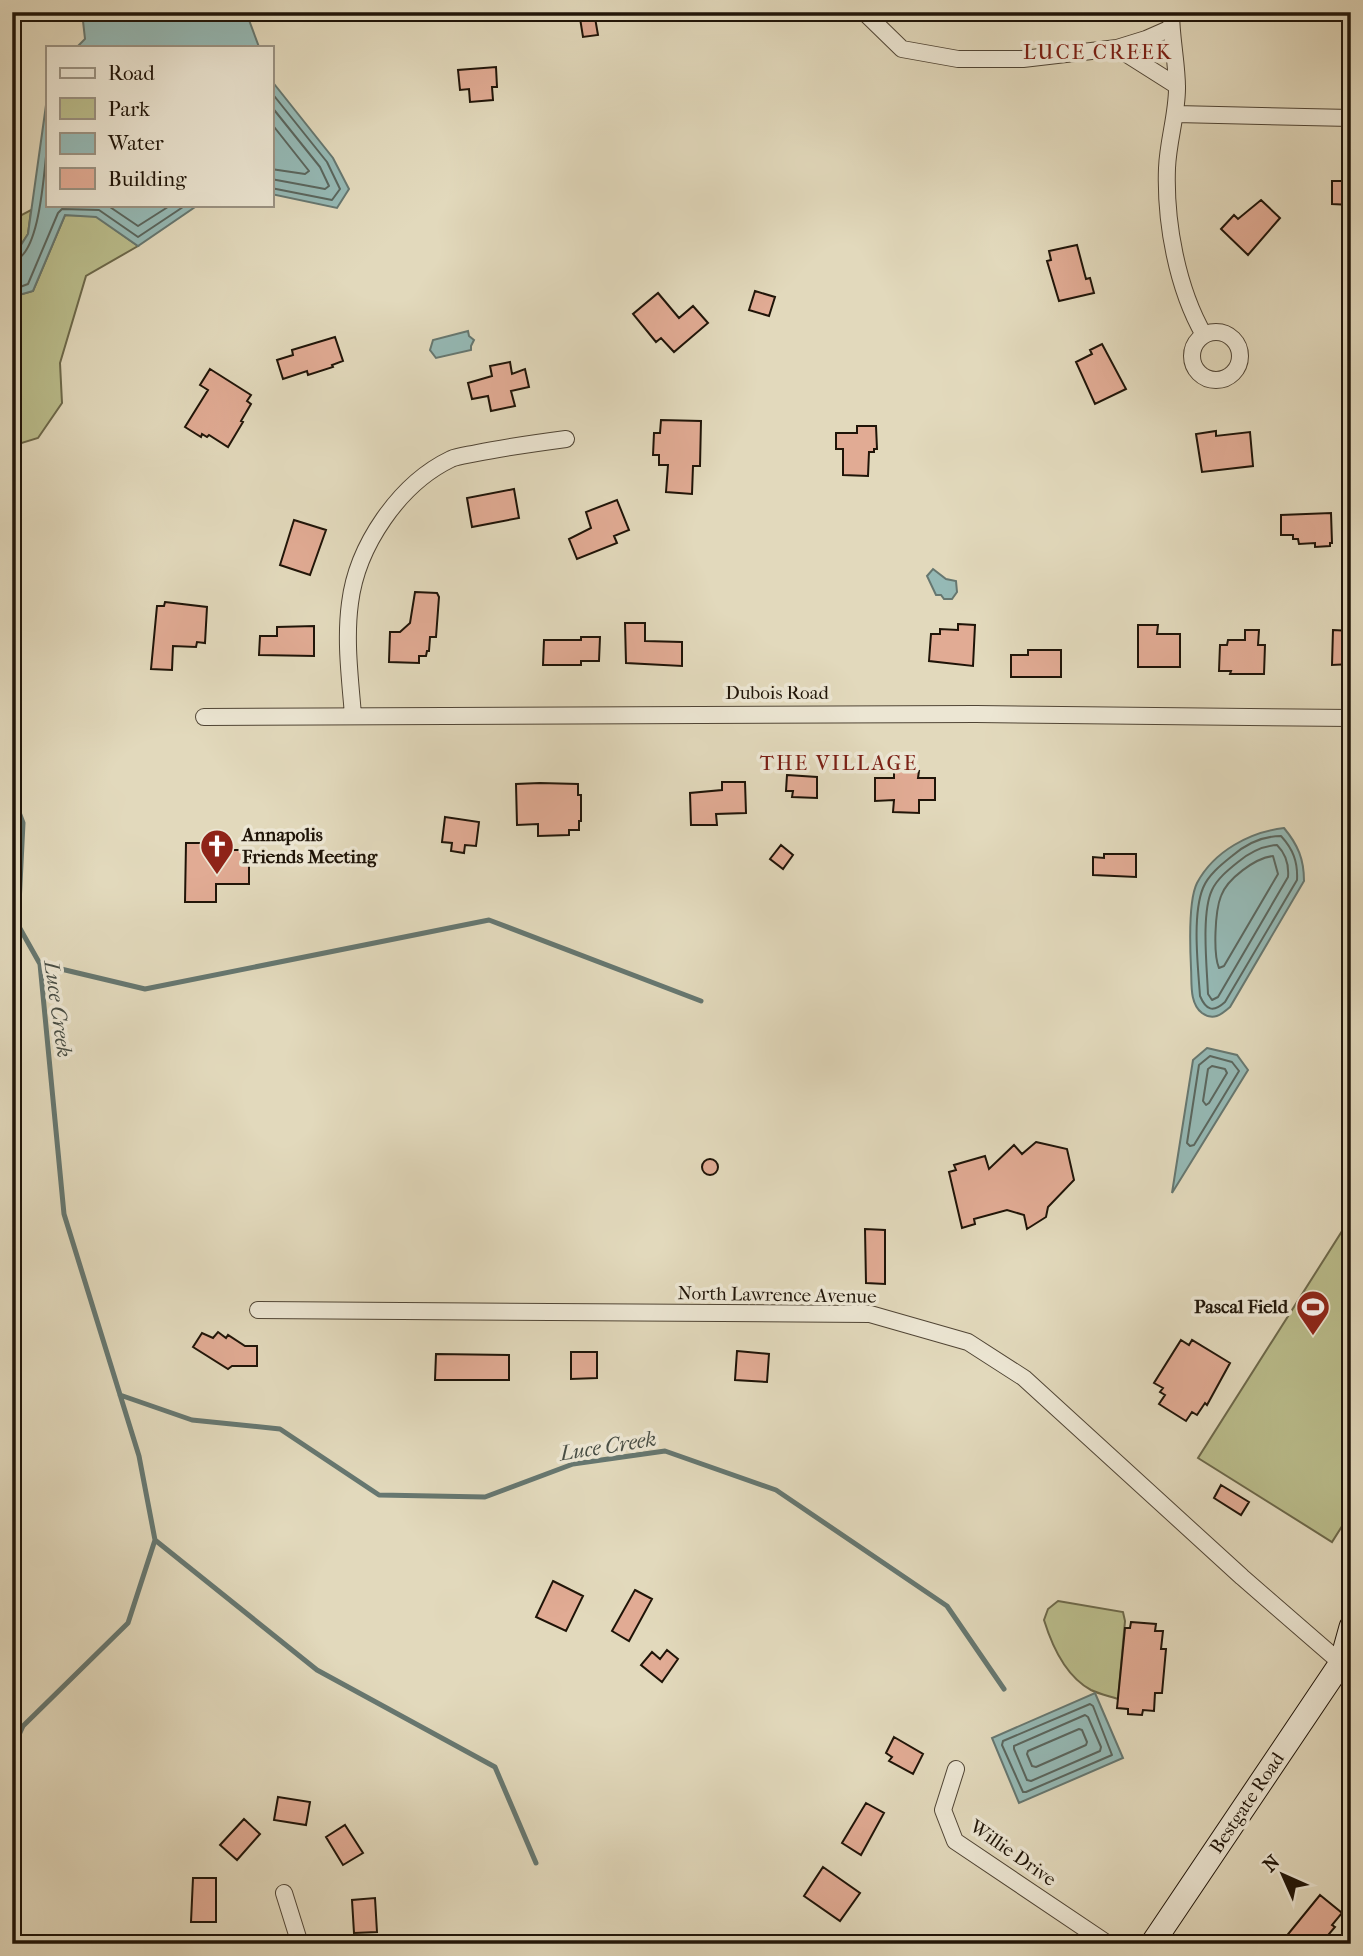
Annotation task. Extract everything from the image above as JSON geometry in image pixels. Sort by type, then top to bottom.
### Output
[{"type":"main road","name":"Bestgate Road","points":[[1152,1944],[1346,1659],[1351,1627]]},
{"type":"street","points":[[864,12],[902,49],[958,59],[1023,60],[1117,48],[1146,39],[1171,20]]},
{"type":"street","points":[[1171,20],[1177,86],[1176,114],[1167,166],[1170,236],[1194,316],[1204,335]]},
{"type":"street","points":[[1117,48],[1177,86]]},
{"type":"street","points":[[1176,114],[1351,118]]},
{"type":"street","points":[[353,715],[348,654],[350,601],[362,559],[384,516],[421,479],[452,458],[566,439]]},
{"type":"street","name":"Dubois Road","points":[[204,717],[976,714],[1351,718]]},
{"type":"street","name":"North Lawrence Avenue","points":[[258,1310],[870,1314],[968,1342],[1024,1378],[1242,1577],[1346,1659]]},
{"type":"street","name":"Willie Drive","points":[[957,1769],[943,1810],[955,1840],[1108,1944]]},
{"type":"street","points":[[284,1893],[300,1944]]},
{"type":"green space","points":[[31,210],[28,234],[12,259],[12,220]]},
{"type":"green space","points":[[65,215],[96,216],[138,246],[86,276],[60,363],[62,403],[38,438],[12,446],[12,297],[33,291]]},
{"type":"green space","name":"Pascal Field","points":[[1351,1217],[1351,1512],[1332,1542],[1198,1458]]},
{"type":"green space","points":[[1058,1601],[1123,1612],[1125,1621],[1118,1699],[1082,1684],[1061,1660],[1044,1620],[1048,1609]]},
{"type":"water","points":[[82,12],[246,12],[259,46],[78,46],[85,39]]},
{"type":"water","points":[[273,83],[333,158],[349,189],[337,208],[273,194]]},
{"type":"water","points":[[46,105],[46,206],[197,206],[138,246],[96,217],[65,215],[33,291],[12,297],[12,259],[28,234]]},
{"type":"water","points":[[468,331],[474,340],[471,350],[436,358],[430,350],[433,340]]},
{"type":"water","points":[[933,569],[946,579],[956,581],[957,592],[952,599],[936,595],[927,576]]},
{"type":"water","points":[[1284,828],[1299,853],[1304,881],[1230,1007],[1217,1016],[1210,1017],[1198,1009],[1191,986],[1191,912],[1197,883],[1213,861],[1234,845],[1258,834]]},
{"type":"water","points":[[1207,1048],[1237,1055],[1248,1070],[1172,1193],[1193,1060]]},
{"type":"water","points":[[1095,1693],[1123,1758],[1019,1803],[992,1738]]},
{"type":"building","points":[[579,12],[594,12],[598,35],[583,37]]},
{"type":"building","points":[[496,67],[497,87],[492,87],[493,100],[470,102],[469,89],[460,90],[458,70]]},
{"type":"building","points":[[1332,181],[1351,181],[1351,205],[1332,204]]},
{"type":"building","points":[[1261,200],[1280,218],[1248,255],[1221,229],[1234,215],[1238,219]]},
{"type":"building","points":[[1077,245],[1086,279],[1090,278],[1094,293],[1059,301],[1047,261],[1051,260],[1049,251]]},
{"type":"building","points":[[755,291],[775,297],[769,316],[749,310]]},
{"type":"building","points":[[658,293],[679,318],[693,306],[708,323],[674,352],[661,338],[656,342],[633,314]]},
{"type":"building","points":[[335,337],[343,361],[308,375],[307,371],[283,379],[277,360],[293,355],[292,350]]},
{"type":"building","points":[[1102,344],[1126,389],[1095,404],[1076,362],[1092,354],[1090,350]]},
{"type":"building","points":[[510,362],[512,374],[525,369],[529,387],[511,391],[515,406],[491,411],[488,396],[472,399],[468,383],[492,376],[490,366]]},
{"type":"building","points":[[210,369],[251,395],[247,401],[251,404],[228,447],[209,435],[207,437],[202,434],[201,437],[185,427],[208,390],[200,385]]},
{"type":"building","points":[[661,420],[701,421],[700,466],[693,466],[692,494],[666,492],[668,465],[659,465],[659,455],[653,455],[654,433],[660,433]]},
{"type":"building","points":[[857,426],[876,426],[877,449],[869,452],[868,476],[843,475],[843,449],[836,449],[836,433],[857,433]]},
{"type":"building","points":[[1216,431],[1216,436],[1250,432],[1253,466],[1202,472],[1196,434]]},
{"type":"building","points":[[514,489],[519,518],[472,527],[467,498]]},
{"type":"building","points":[[617,500],[629,530],[614,536],[617,543],[577,559],[569,539],[591,528],[586,512]]},
{"type":"building","points":[[1331,513],[1330,546],[1299,544],[1298,539],[1293,539],[1293,535],[1281,535],[1281,515]]},
{"type":"building","points":[[294,520],[326,530],[310,575],[280,565]]},
{"type":"building","points":[[415,592],[437,593],[439,597],[436,637],[430,637],[429,651],[426,656],[419,656],[419,663],[389,662],[390,632],[400,632],[410,623]]},
{"type":"building","points":[[165,602],[207,607],[205,643],[197,642],[196,647],[173,646],[172,670],[151,669],[157,606],[164,606]]},
{"type":"building","points":[[625,623],[645,623],[645,641],[682,642],[682,666],[626,663]]},
{"type":"building","points":[[958,624],[975,625],[973,666],[929,661],[931,634],[940,634],[940,629],[958,630]]},
{"type":"building","points":[[1138,625],[1158,625],[1157,634],[1180,634],[1180,667],[1138,667]]},
{"type":"building","points":[[314,626],[314,656],[259,655],[260,636],[277,636],[277,627]]},
{"type":"building","points":[[1245,630],[1259,630],[1258,645],[1265,645],[1264,674],[1230,674],[1231,671],[1219,671],[1220,645],[1227,645],[1228,640],[1245,640]]},
{"type":"building","points":[[1333,630],[1351,631],[1351,664],[1332,665]]},
{"type":"building","points":[[581,637],[600,637],[599,661],[581,661],[581,665],[543,665],[544,640],[581,640]]},
{"type":"building","points":[[1028,650],[1061,650],[1061,677],[1011,677],[1011,655],[1028,655]]},
{"type":"building","points":[[894,770],[919,771],[918,778],[935,778],[935,800],[919,800],[919,813],[893,812],[894,800],[875,801],[875,778],[894,778]]},
{"type":"building","points":[[787,775],[817,777],[817,798],[792,797],[793,791],[786,791]]},
{"type":"building","points":[[722,782],[745,782],[746,813],[716,814],[717,825],[691,825],[690,793],[722,790]]},
{"type":"building","points":[[516,784],[578,784],[578,795],[581,795],[579,830],[569,830],[569,835],[538,836],[538,824],[517,825]]},
{"type":"building","points":[[445,817],[479,822],[476,846],[465,845],[464,853],[451,851],[452,843],[442,842]]},
{"type":"building","name":"Annapolis Friends Meeting","points":[[186,843],[215,843],[215,850],[249,850],[249,884],[216,884],[216,902],[185,902]]},
{"type":"building","points":[[781,845],[793,855],[783,869],[770,859]]},
{"type":"building","points":[[1104,854],[1136,854],[1136,877],[1093,875],[1093,857],[1104,858]]},
{"type":"building","points":[[1036,1142],[1067,1149],[1074,1180],[1048,1207],[1046,1217],[1027,1229],[1024,1215],[1007,1210],[974,1219],[975,1224],[962,1228],[949,1172],[956,1170],[954,1165],[985,1156],[989,1169],[1014,1145],[1022,1154]]},
{"type":"building","points":[[707,1159],[713,1159],[718,1167],[716,1173],[707,1175],[702,1170],[702,1164]]},
{"type":"building","points":[[865,1229],[885,1230],[885,1284],[866,1283]]},
{"type":"building","points":[[218,1332],[245,1346],[257,1346],[257,1366],[232,1366],[228,1369],[193,1347],[202,1333],[213,1338]]},
{"type":"building","points":[[1181,1340],[1189,1345],[1192,1340],[1230,1363],[1207,1405],[1205,1403],[1197,1415],[1192,1412],[1186,1421],[1159,1404],[1165,1395],[1160,1392],[1163,1388],[1154,1383]]},
{"type":"building","points":[[737,1351],[769,1354],[767,1382],[735,1380]]},
{"type":"building","points":[[571,1352],[597,1352],[597,1378],[571,1379]]},
{"type":"building","points":[[436,1354],[509,1355],[509,1380],[435,1380]]},
{"type":"building","points":[[1221,1485],[1249,1502],[1241,1515],[1214,1498]]},
{"type":"building","points":[[553,1581],[583,1596],[566,1631],[536,1617]]},
{"type":"building","points":[[635,1590],[652,1599],[629,1641],[612,1631]]},
{"type":"building","points":[[1131,1622],[1156,1624],[1155,1631],[1163,1631],[1161,1649],[1166,1649],[1162,1693],[1155,1693],[1154,1711],[1143,1710],[1142,1715],[1128,1714],[1128,1709],[1117,1708],[1125,1628],[1130,1628]]},
{"type":"building","points":[[667,1650],[678,1659],[662,1682],[641,1665],[652,1652],[660,1659]]},
{"type":"building","points":[[894,1737],[923,1754],[913,1774],[889,1761],[892,1757],[886,1753]]},
{"type":"building","points":[[278,1797],[310,1802],[306,1825],[274,1820]]},
{"type":"building","points":[[866,1803],[884,1813],[861,1855],[842,1843]]},
{"type":"building","points":[[244,1819],[260,1834],[237,1860],[220,1845]]},
{"type":"building","points":[[345,1825],[363,1853],[343,1865],[326,1837]]},
{"type":"building","points":[[823,1867],[860,1893],[840,1921],[804,1896]]},
{"type":"building","points":[[193,1878],[216,1878],[216,1922],[191,1922]]},
{"type":"building","points":[[1320,1895],[1342,1913],[1332,1925],[1335,1927],[1317,1944],[1280,1944]]},
{"type":"building","points":[[375,1898],[377,1932],[354,1933],[352,1900]]},
{"type":"waterway","name":"Luce Creek","points":[[12,794],[23,823],[18,925],[40,964],[64,1214],[139,1456],[155,1540],[128,1623],[23,1726],[12,1750]]},
{"type":"waterway","points":[[40,964],[145,989],[489,920],[701,1001]]},
{"type":"waterway","name":"Luce Creek","points":[[120,1395],[192,1420],[280,1429],[379,1495],[485,1497],[573,1464],[665,1451],[776,1490],[947,1606],[1004,1689]]},
{"type":"waterway","points":[[155,1540],[317,1670],[495,1767],[536,1863]]},
{"type":"place","name":"Annapolis Friends Meeting","points":[[217,876]]},
{"type":"place","name":"Pascal Field","points":[[1313,1337]]},
{"type":"district","name":"LUCE CREEK","points":[[1098,52]]},
{"type":"district","name":"THE VILLAGE","points":[[839,763]]}]
